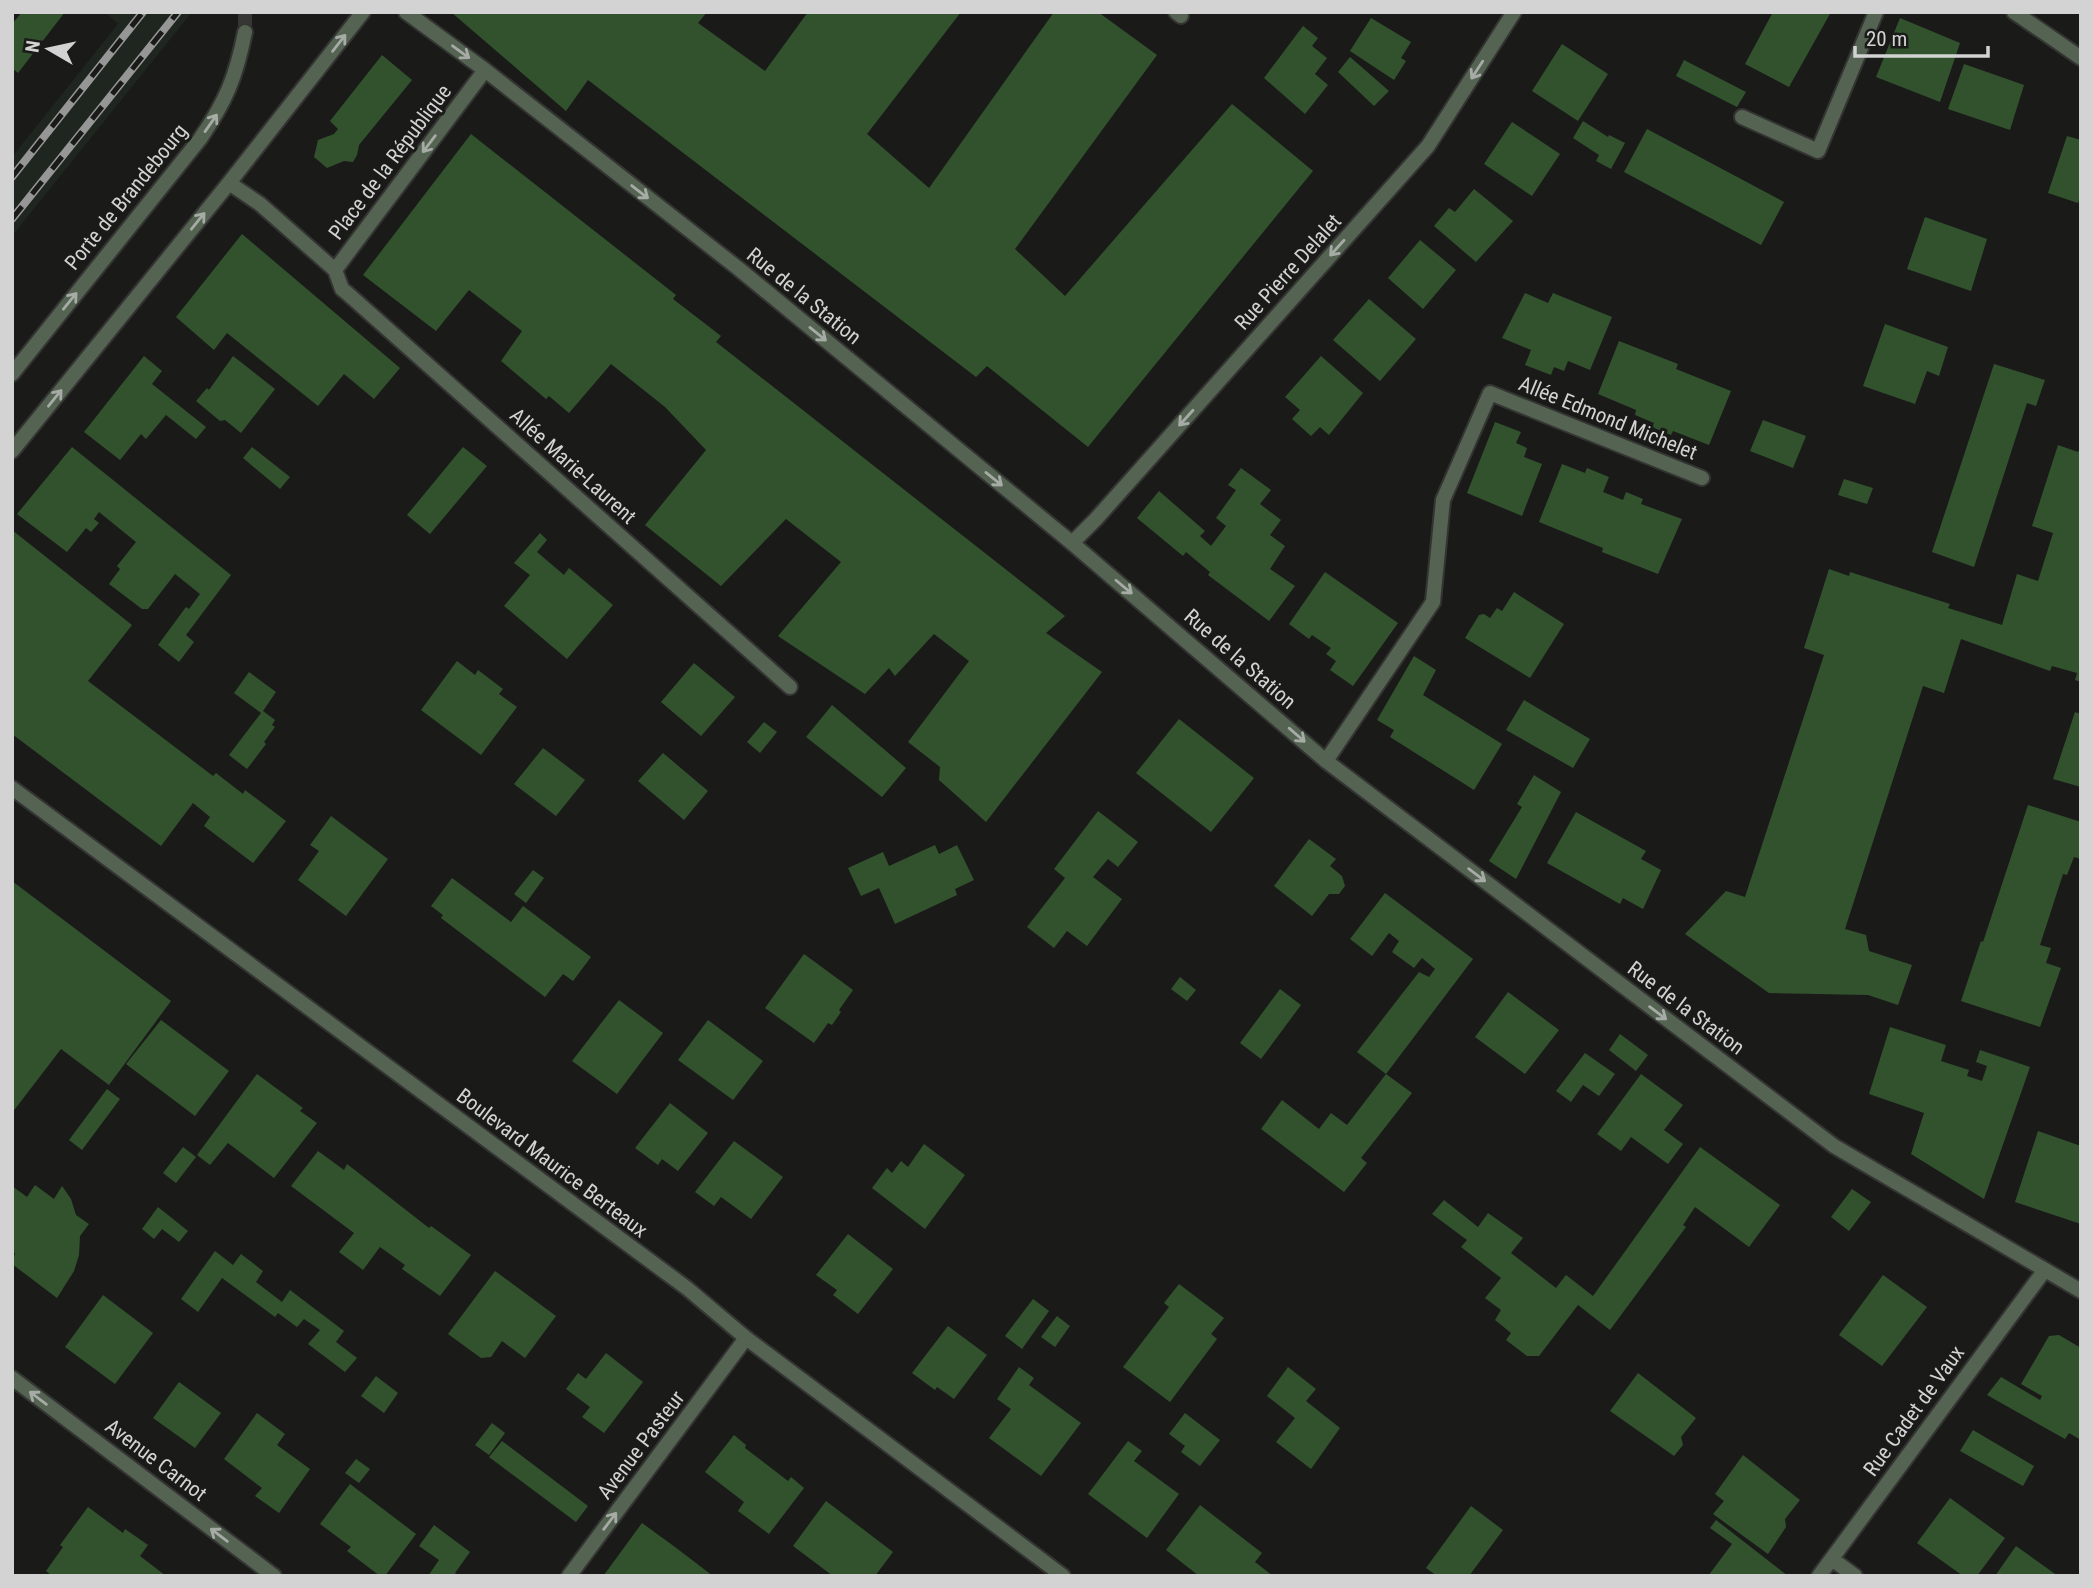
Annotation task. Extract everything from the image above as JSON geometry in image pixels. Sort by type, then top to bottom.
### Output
[{"type":"street","points":[[12,451],[229,183],[363,12]]},
{"type":"street","name":"Rue de la Station","points":[[405,12],[485,70],[739,269],[1072,543],[1326,761],[1834,1146],[2081,1291]]},
{"type":"street","name":"Rue Pierre Delalet","points":[[1072,543],[1097,519],[1428,146],[1514,12]]},
{"type":"street","points":[[1742,117],[1818,151],[1877,12]]},
{"type":"street","points":[[2014,12],[2081,58]]},
{"type":"street","name":"Porte de Brandebourg","points":[[12,374],[213,121],[237,70],[245,33]]},
{"type":"street","name":"Place de la République","points":[[229,183],[260,204],[335,270],[485,70]]},
{"type":"street","name":"Allée Marie-Laurent","points":[[335,270],[342,289],[790,687]]},
{"type":"street","name":"Allée Edmond Michelet","points":[[1326,761],[1433,602],[1443,500],[1490,393],[1702,478]]},
{"type":"street","name":"Boulevard Maurice Berteaux","points":[[12,788],[688,1289],[746,1338],[1063,1576]]},
{"type":"street","name":"Rue Cadet de Vaux","points":[[1819,1576],[2044,1271]]},
{"type":"street","name":"Avenue Pasteur","points":[[569,1576],[746,1338]]},
{"type":"street","name":"Avenue Carnot","points":[[12,1378],[274,1576]]},
{"type":"street","points":[[1832,1559],[1855,1576]]},
{"type":"shaded area","points":[[105,12],[192,12],[12,236],[12,157],[118,24]]},
{"type":"building","points":[[22,12],[65,12],[18,73],[12,68],[12,24]]},
{"type":"building","points":[[451,12],[707,12],[698,23],[765,71],[808,12],[961,12],[867,134],[929,188],[1054,12],[1098,12],[1157,55],[1015,249],[1065,296],[1232,104],[1313,171],[1088,447],[987,366],[976,377],[588,80],[566,111]]},
{"type":"building","points":[[1773,12],[1831,12],[1789,87],[1745,64]]},
{"type":"building","points":[[1371,18],[1411,42],[1401,58],[1406,61],[1394,80],[1350,51]]},
{"type":"building","points":[[1900,18],[1960,43],[1940,102],[1876,77]]},
{"type":"building","points":[[1303,26],[1318,38],[1312,46],[1327,58],[1315,74],[1328,85],[1305,114],[1264,78]]},
{"type":"building","points":[[1562,44],[1608,74],[1578,121],[1532,91]]},
{"type":"building","points":[[382,55],[412,80],[359,145],[353,162],[344,161],[327,168],[314,157],[318,140],[334,134],[338,129],[330,121]]},
{"type":"building","points":[[1350,57],[1389,91],[1374,106],[1338,72]]},
{"type":"building","points":[[1684,60],[1746,92],[1737,107],[1676,76]]},
{"type":"building","points":[[1964,64],[2024,85],[2010,130],[1948,109]]},
{"type":"building","points":[[1583,121],[1608,137],[1609,135],[1625,143],[1611,169],[1596,161],[1599,155],[1573,138]]},
{"type":"building","points":[[1512,122],[1560,154],[1532,196],[1484,164]]},
{"type":"building","points":[[1647,129],[1784,202],[1761,245],[1624,172]]},
{"type":"building","points":[[471,134],[676,295],[673,299],[721,336],[716,342],[1065,616],[1046,633],[1102,672],[986,822],[939,780],[940,767],[908,742],[969,661],[934,634],[895,676],[889,668],[865,694],[778,636],[841,562],[786,519],[721,586],[645,525],[706,450],[665,407],[611,364],[569,413],[549,396],[546,399],[501,361],[522,331],[469,290],[436,331],[363,275]]},
{"type":"building","points":[[2067,136],[2081,140],[2081,195],[2078,203],[2048,193]]},
{"type":"building","points":[[1474,189],[1513,221],[1476,262],[1434,226],[1449,208],[1455,212]]},
{"type":"building","points":[[1925,217],[1987,239],[1971,291],[1907,269]]},
{"type":"building","points":[[242,234],[400,368],[374,399],[344,374],[318,406],[227,333],[214,350],[176,317]]},
{"type":"building","points":[[1420,240],[1456,270],[1423,309],[1388,278]]},
{"type":"building","points":[[1525,293],[1548,303],[1553,293],[1612,317],[1590,370],[1568,361],[1564,371],[1554,367],[1551,375],[1525,365],[1531,350],[1502,338]]},
{"type":"building","points":[[1369,299],[1416,339],[1380,381],[1333,340]]},
{"type":"building","points":[[1885,324],[1948,347],[1939,376],[1927,371],[1915,404],[1863,386]]},
{"type":"building","points":[[1619,341],[1678,364],[1676,369],[1731,391],[1709,445],[1673,431],[1671,435],[1652,427],[1654,423],[1635,415],[1636,410],[1598,394]]},
{"type":"building","points":[[144,356],[162,371],[152,384],[206,427],[196,439],[166,415],[146,439],[141,434],[120,460],[84,432]]},
{"type":"building","points":[[233,356],[275,389],[241,433],[225,420],[220,421],[196,401],[207,388],[209,390]]},
{"type":"building","points":[[1321,356],[1363,393],[1329,435],[1320,427],[1311,436],[1292,419],[1300,410],[1285,397]]},
{"type":"building","points":[[1994,364],[2045,380],[2036,406],[2027,403],[1974,567],[1932,552]]},
{"type":"building","points":[[1763,420],[1806,436],[1793,468],[1750,451]]},
{"type":"building","points":[[1495,422],[1521,432],[1516,443],[1527,448],[1524,457],[1542,464],[1522,516],[1467,493]]},
{"type":"building","points":[[2058,445],[2078,452],[2081,446],[2081,682],[2075,680],[2077,673],[2052,666],[2050,671],[1961,639],[1944,693],[1923,686],[1845,929],[1866,935],[1869,951],[1912,965],[1898,1005],[1868,995],[1769,993],[1685,934],[1726,891],[1745,897],[1824,655],[1804,648],[1829,569],[1849,576],[1850,572],[1950,604],[1948,608],[2002,625],[2017,574],[2038,581],[2053,533],[2032,526]]},
{"type":"building","points":[[72,447],[231,575],[186,635],[194,642],[179,662],[158,645],[186,607],[189,609],[200,594],[175,574],[148,609],[142,609],[109,584],[120,569],[117,566],[136,542],[99,512],[94,519],[99,523],[91,532],[86,528],[67,552],[17,514]]},
{"type":"building","points":[[252,447],[290,477],[280,489],[243,458]]},
{"type":"building","points":[[463,447],[487,466],[430,534],[407,515]]},
{"type":"building","points":[[1562,464],[1585,473],[1587,468],[1609,477],[1603,492],[1623,500],[1626,492],[1643,499],[1641,504],[1682,519],[1658,574],[1602,552],[1603,548],[1539,522]]},
{"type":"building","points":[[1241,468],[1271,490],[1260,504],[1281,520],[1270,535],[1285,546],[1270,569],[1295,586],[1269,621],[1208,575],[1210,572],[1186,552],[1183,556],[1137,518],[1159,491],[1205,531],[1200,536],[1211,546],[1226,526],[1216,518],[1236,490],[1228,485]]},
{"type":"building","points":[[1844,479],[1873,488],[1867,504],[1838,495]]},
{"type":"building","points":[[12,530],[132,625],[88,681],[213,776],[216,773],[243,794],[245,790],[286,821],[253,863],[204,826],[210,817],[193,803],[161,846],[12,734]]},
{"type":"building","points":[[540,533],[547,540],[537,552],[564,575],[569,568],[613,605],[567,659],[504,606],[530,575],[514,563]]},
{"type":"building","points":[[1325,572],[1398,623],[1353,686],[1330,670],[1336,661],[1326,654],[1331,648],[1312,635],[1309,639],[1289,624]]},
{"type":"building","points":[[1514,592],[1564,624],[1530,678],[1465,638],[1479,615],[1484,614],[1490,618],[1497,608],[1502,611]]},
{"type":"building","points":[[1414,656],[1436,670],[1423,695],[1502,744],[1474,790],[1390,737],[1394,730],[1377,720]]},
{"type":"building","points":[[457,661],[475,675],[478,670],[503,689],[499,694],[517,707],[481,755],[421,710]]},
{"type":"building","points":[[694,663],[735,697],[701,736],[661,702]]},
{"type":"building","points":[[249,672],[276,692],[263,711],[275,720],[272,725],[275,727],[247,769],[229,755],[261,713],[234,693]]},
{"type":"building","points":[[1524,700],[1590,739],[1573,768],[1506,730]]},
{"type":"building","points":[[832,705],[906,768],[882,797],[806,737]]},
{"type":"building","points":[[2075,712],[2081,714],[2081,787],[2053,779]]},
{"type":"building","points":[[1179,719],[1254,778],[1211,832],[1136,773]]},
{"type":"building","points":[[764,722],[777,732],[760,753],[747,742]]},
{"type":"building","points":[[543,748],[585,780],[556,816],[514,784]]},
{"type":"building","points":[[663,753],[708,791],[684,820],[638,781]]},
{"type":"building","points":[[1534,775],[1561,792],[1516,879],[1489,861],[1522,807],[1517,804]]},
{"type":"building","points":[[2028,805],[2081,822],[2081,859],[2074,857],[2067,875],[2063,874],[2040,945],[2051,948],[2046,963],[2061,968],[2040,1027],[1961,1001]]},
{"type":"building","points":[[1098,811],[1138,842],[1118,867],[1108,859],[1093,877],[1122,899],[1087,946],[1067,931],[1054,948],[1027,927],[1065,878],[1054,869]]},
{"type":"building","points":[[1576,812],[1646,851],[1641,859],[1661,870],[1643,909],[1623,898],[1620,904],[1547,863]]},
{"type":"building","points":[[331,816],[388,859],[346,916],[298,880],[319,851],[310,845]]},
{"type":"building","points":[[1309,839],[1336,859],[1330,866],[1342,876],[1345,886],[1339,894],[1329,894],[1312,916],[1274,886]]},
{"type":"building","points":[[935,845],[939,854],[957,845],[974,880],[955,889],[957,895],[895,924],[879,888],[861,896],[848,868],[883,852],[889,866]]},
{"type":"building","points":[[533,870],[544,878],[526,903],[514,894]]},
{"type":"building","points":[[452,878],[511,922],[523,906],[591,957],[573,981],[563,974],[545,997],[441,918],[443,915],[431,906]]},
{"type":"building","points":[[12,881],[171,1001],[109,1085],[61,1049],[12,1113]]},
{"type":"building","points":[[1385,893],[1473,959],[1386,1074],[1357,1052],[1419,972],[1429,977],[1435,969],[1422,958],[1414,968],[1392,952],[1399,941],[1389,933],[1372,956],[1350,939]]},
{"type":"building","points":[[804,954],[853,990],[832,1025],[828,1023],[814,1043],[765,1008]]},
{"type":"building","points":[[1180,977],[1196,990],[1187,1001],[1171,989]]},
{"type":"building","points":[[1280,989],[1301,1005],[1261,1059],[1240,1043]]},
{"type":"building","points":[[1508,992],[1559,1030],[1525,1074],[1475,1037]]},
{"type":"building","points":[[619,1000],[663,1033],[617,1094],[572,1061]]},
{"type":"building","points":[[161,1020],[229,1071],[195,1116],[126,1064]]},
{"type":"building","points":[[708,1020],[763,1061],[733,1100],[678,1060]]},
{"type":"building","points":[[1890,1027],[1946,1045],[1941,1061],[1969,1070],[1967,1076],[1982,1081],[1987,1066],[1976,1062],[1980,1050],[2030,1067],[1984,1199],[1911,1154],[1924,1113],[1869,1094]]},
{"type":"building","points":[[1620,1034],[1648,1055],[1636,1071],[1609,1050]]},
{"type":"building","points":[[1585,1053],[1615,1074],[1599,1096],[1583,1085],[1571,1102],[1556,1091]]},
{"type":"building","points":[[257,1074],[303,1108],[300,1111],[317,1123],[274,1178],[228,1143],[210,1165],[197,1155]]},
{"type":"building","points":[[1386,1074],[1412,1093],[1361,1158],[1367,1163],[1344,1192],[1261,1129],[1282,1100],[1319,1129],[1331,1113],[1347,1125]]},
{"type":"building","points":[[1641,1074],[1683,1105],[1664,1130],[1683,1144],[1668,1164],[1631,1137],[1621,1151],[1597,1134]]},
{"type":"building","points":[[107,1089],[120,1099],[82,1150],[69,1140]]},
{"type":"building","points":[[670,1103],[708,1133],[678,1171],[662,1159],[658,1165],[635,1148]]},
{"type":"building","points":[[2038,1131],[2081,1146],[2081,1224],[2015,1202]]},
{"type":"building","points":[[734,1141],[783,1177],[751,1219],[721,1197],[714,1206],[695,1192]]},
{"type":"building","points":[[924,1144],[965,1175],[925,1229],[872,1188],[887,1168],[892,1173],[901,1161],[908,1167]]},
{"type":"building","points":[[183,1147],[196,1157],[176,1183],[163,1173]]},
{"type":"building","points":[[1700,1147],[1780,1205],[1749,1247],[1695,1207],[1683,1225],[1686,1227],[1610,1330],[1578,1305],[1539,1356],[1527,1356],[1506,1340],[1511,1333],[1495,1320],[1501,1310],[1485,1298],[1501,1278],[1461,1247],[1467,1240],[1432,1214],[1444,1200],[1478,1227],[1488,1213],[1523,1238],[1511,1253],[1556,1288],[1566,1275],[1593,1296]]},
{"type":"building","points":[[318,1151],[344,1170],[347,1164],[429,1228],[431,1226],[471,1255],[440,1296],[402,1269],[405,1265],[380,1247],[363,1270],[339,1252],[354,1233],[291,1186]]},
{"type":"building","points":[[35,1185],[54,1199],[62,1186],[71,1199],[76,1215],[89,1224],[80,1236],[79,1255],[74,1271],[57,1298],[12,1264],[15,1253],[12,1251],[12,1186],[27,1197]]},
{"type":"building","points":[[1852,1189],[1871,1202],[1849,1231],[1831,1217]]},
{"type":"building","points":[[158,1207],[188,1231],[179,1242],[162,1229],[154,1239],[142,1229]]},
{"type":"building","points":[[848,1234],[893,1269],[858,1314],[833,1295],[837,1290],[816,1275]]},
{"type":"building","points":[[215,1251],[233,1265],[241,1254],[263,1271],[256,1282],[282,1302],[290,1290],[344,1331],[336,1342],[357,1358],[345,1372],[308,1344],[320,1330],[304,1319],[297,1327],[278,1313],[275,1317],[222,1278],[198,1312],[181,1299]]},
{"type":"building","points":[[495,1271],[556,1316],[525,1358],[502,1341],[491,1357],[481,1358],[448,1334]]},
{"type":"building","points":[[1883,1275],[1927,1307],[1882,1366],[1839,1335]]},
{"type":"building","points":[[1179,1284],[1224,1318],[1211,1334],[1217,1339],[1170,1402],[1123,1367],[1169,1307],[1164,1303]]},
{"type":"building","points":[[103,1295],[153,1333],[115,1384],[65,1347]]},
{"type":"building","points":[[1033,1299],[1049,1311],[1022,1349],[1005,1336]]},
{"type":"building","points":[[1057,1316],[1070,1326],[1055,1347],[1041,1337]]},
{"type":"building","points":[[948,1326],[987,1355],[954,1399],[937,1387],[935,1390],[912,1373]]},
{"type":"building","points":[[2059,1335],[2081,1348],[2081,1440],[2069,1433],[2065,1439],[1987,1395],[2001,1377],[2040,1400],[2042,1396],[2021,1384],[2049,1336]]},
{"type":"building","points":[[606,1353],[643,1382],[604,1433],[582,1417],[590,1407],[566,1389],[578,1373],[586,1379]]},
{"type":"building","points":[[1019,1367],[1034,1378],[1029,1385],[1081,1423],[1041,1476],[989,1438],[1011,1409],[997,1399]]},
{"type":"building","points":[[1288,1367],[1316,1389],[1306,1401],[1340,1428],[1311,1469],[1276,1442],[1295,1418],[1267,1396]]},
{"type":"building","points":[[1638,1373],[1696,1418],[1681,1437],[1683,1445],[1674,1456],[1610,1411]]},
{"type":"building","points":[[376,1376],[398,1393],[384,1413],[361,1396]]},
{"type":"building","points":[[179,1382],[221,1413],[195,1448],[153,1418]]},
{"type":"building","points":[[257,1413],[285,1434],[277,1445],[310,1469],[279,1513],[255,1496],[262,1488],[224,1459]]},
{"type":"building","points":[[1185,1413],[1220,1440],[1200,1466],[1181,1452],[1185,1446],[1169,1434]]},
{"type":"building","points":[[492,1423],[505,1433],[489,1455],[475,1445]]},
{"type":"building","points":[[1973,1430],[2034,1466],[2023,1486],[1960,1451]]},
{"type":"building","points":[[734,1435],[746,1445],[745,1448],[788,1481],[791,1477],[804,1488],[769,1534],[738,1511],[744,1502],[705,1472]]},
{"type":"building","points":[[502,1441],[588,1506],[576,1522],[489,1457]]},
{"type":"building","points":[[1128,1441],[1142,1451],[1134,1461],[1179,1494],[1147,1538],[1088,1494]]},
{"type":"building","points":[[1743,1455],[1800,1500],[1785,1519],[1786,1527],[1768,1554],[1713,1514],[1724,1501],[1715,1494]]},
{"type":"building","points":[[356,1459],[370,1469],[359,1483],[345,1473]]},
{"type":"building","points":[[350,1484],[416,1534],[385,1576],[380,1576],[347,1551],[351,1547],[320,1524]]},
{"type":"building","points":[[1950,1498],[2005,1538],[1977,1576],[1963,1576],[1917,1543]]},
{"type":"building","points":[[826,1501],[893,1552],[875,1576],[833,1576],[793,1546]]},
{"type":"building","points":[[1200,1505],[1262,1553],[1255,1562],[1273,1576],[1199,1576],[1166,1550]]},
{"type":"building","points":[[1471,1506],[1503,1530],[1469,1576],[1437,1576],[1426,1568]]},
{"type":"building","points":[[88,1507],[123,1533],[125,1529],[148,1545],[140,1556],[166,1576],[52,1576],[46,1571],[63,1547],[60,1545]]},
{"type":"building","points":[[1716,1520],[1788,1576],[1708,1576],[1732,1544],[1710,1528]]},
{"type":"building","points":[[642,1523],[675,1547],[713,1576],[604,1575]]},
{"type":"building","points":[[434,1525],[470,1552],[455,1573],[459,1576],[428,1576],[439,1560],[419,1546]]},
{"type":"building","points":[[2016,1546],[2058,1576],[1995,1576]]},
{"type":"tunnel","points":[[245,12],[245,32]]},
{"type":"railway","points":[[12,177],[143,12]]},
{"type":"railway","points":[[12,219],[178,12]]}]
